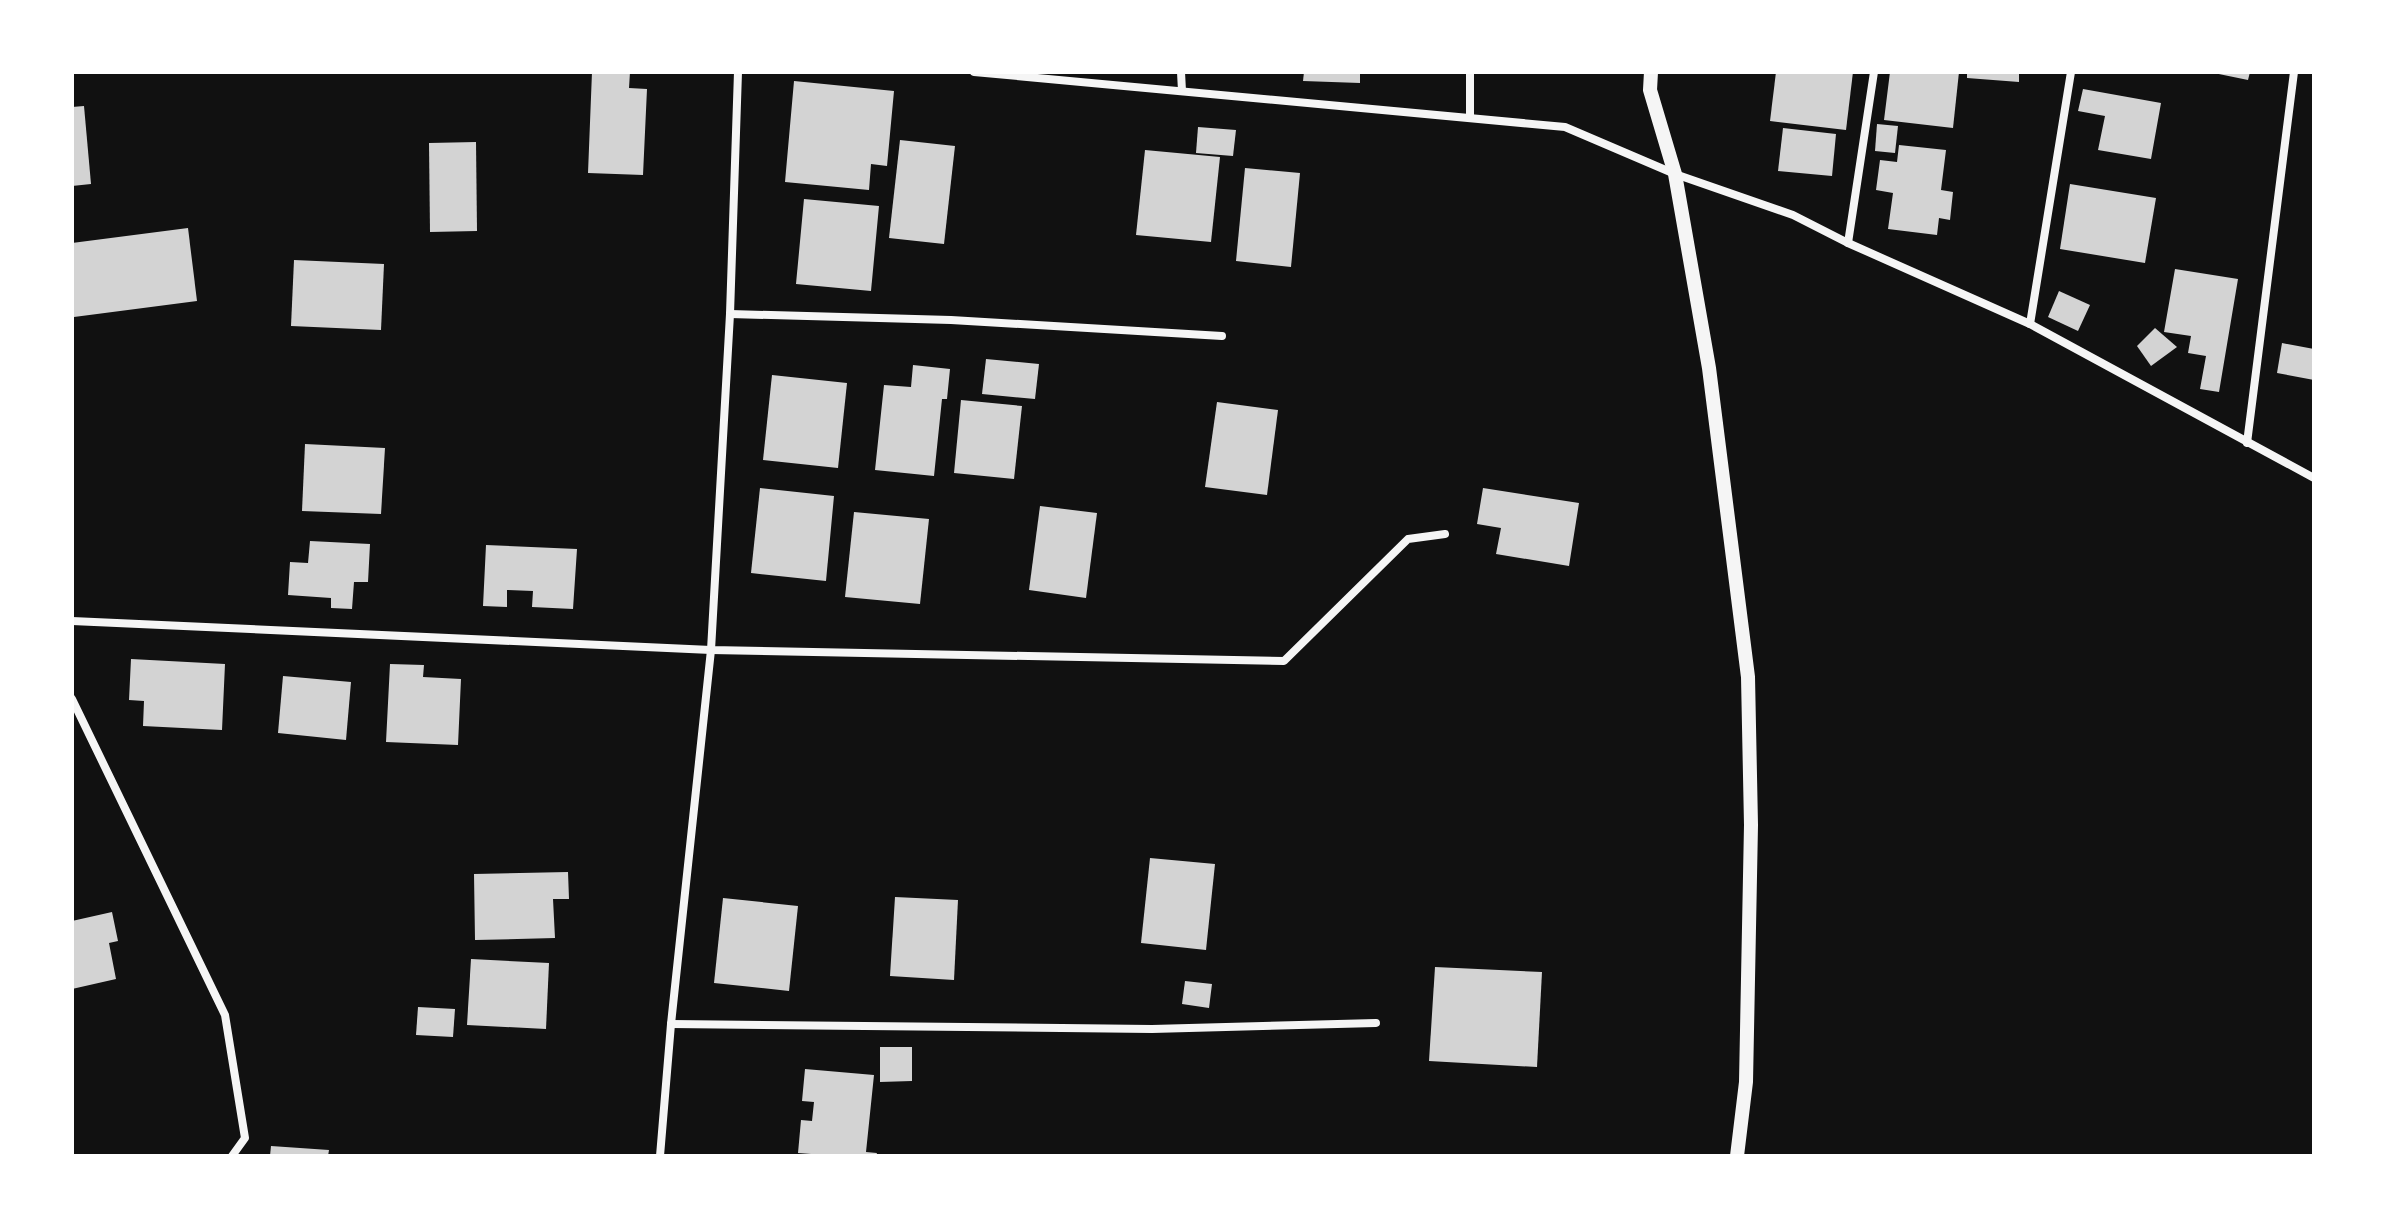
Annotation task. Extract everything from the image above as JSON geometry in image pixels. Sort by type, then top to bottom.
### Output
[{"type":"street","points":[[660,1156],[711,650],[730,314],[738,72]]},
{"type":"street","points":[[974,72],[1565,127],[1675,174],[1793,215],[1848,243],[2030,324],[2314,478]]},
{"type":"street","points":[[1181,72],[1182,91]]},
{"type":"street","points":[[1470,72],[1470,116]]},
{"type":"street","points":[[1651,72],[1650,90],[1675,174],[1709,368],[1748,677],[1751,825],[1746,1067],[1737,1156]]},
{"type":"street","points":[[1848,243],[1874,72]]},
{"type":"street","points":[[2030,324],[2071,72]]},
{"type":"street","points":[[2247,443],[2294,72]]},
{"type":"street","points":[[730,314],[951,320],[1222,336]]},
{"type":"street","points":[[72,621],[711,650],[1284,661],[1408,539],[1445,534]]},
{"type":"street","points":[[72,699],[225,1015],[245,1138],[232,1156]]},
{"type":"street","points":[[671,1024],[1152,1029],[1376,1023]]},
{"type":"building","points":[[592,72],[630,72],[629,88],[647,89],[643,175],[588,173]]},
{"type":"building","points":[[1304,72],[1360,72],[1360,83],[1303,81]]},
{"type":"building","points":[[1776,72],[1853,72],[1846,130],[1770,121]]},
{"type":"building","points":[[1890,72],[1959,72],[1953,128],[1884,120]]},
{"type":"building","points":[[1967,72],[2019,72],[2019,82],[1967,78]]},
{"type":"building","points":[[2209,72],[2250,72],[2248,80]]},
{"type":"building","points":[[794,81],[894,91],[887,166],[871,164],[869,190],[785,182]]},
{"type":"building","points":[[2083,89],[2161,103],[2151,159],[2098,150],[2105,116],[2078,111]]},
{"type":"building","points":[[84,106],[91,184],[72,186],[72,107]]},
{"type":"building","points":[[1877,124],[1898,126],[1895,153],[1875,151]]},
{"type":"building","points":[[1198,127],[1236,130],[1233,156],[1196,153]]},
{"type":"building","points":[[1783,128],[1836,134],[1832,176],[1778,171]]},
{"type":"building","points":[[900,140],[955,146],[944,244],[889,238]]},
{"type":"building","points":[[476,142],[477,231],[430,232],[429,143]]},
{"type":"building","points":[[1899,145],[1946,150],[1941,190],[1953,192],[1950,220],[1939,218],[1937,235],[1888,229],[1893,193],[1876,190],[1880,160],[1897,162]]},
{"type":"building","points":[[1145,150],[1220,157],[1211,242],[1136,235]]},
{"type":"building","points":[[1245,168],[1300,173],[1291,267],[1236,261]]},
{"type":"building","points":[[2070,184],[2156,198],[2145,263],[2060,249]]},
{"type":"building","points":[[804,199],[879,206],[871,291],[796,284]]},
{"type":"building","points":[[188,228],[197,301],[74,317],[72,243]]},
{"type":"building","points":[[294,260],[384,264],[381,330],[291,326]]},
{"type":"building","points":[[2175,269],[2238,279],[2219,392],[2200,389],[2206,356],[2188,353],[2191,336],[2164,332]]},
{"type":"building","points":[[2059,291],[2090,305],[2078,331],[2048,317]]},
{"type":"building","points":[[2155,328],[2177,347],[2151,366],[2137,346]]},
{"type":"building","points":[[2282,343],[2314,349],[2314,380],[2277,373]]},
{"type":"building","points":[[986,359],[1039,364],[1035,399],[982,394]]},
{"type":"building","points":[[913,365],[950,369],[947,399],[942,399],[934,476],[875,470],[884,385],[911,387]]},
{"type":"building","points":[[772,375],[847,383],[838,468],[763,460]]},
{"type":"building","points":[[961,400],[1022,406],[1014,479],[954,473]]},
{"type":"building","points":[[1217,402],[1278,410],[1267,495],[1205,487]]},
{"type":"building","points":[[305,444],[385,448],[381,514],[302,511]]},
{"type":"building","points":[[760,488],[834,496],[826,581],[751,573]]},
{"type":"building","points":[[1483,488],[1579,503],[1569,566],[1496,554],[1501,528],[1477,524]]},
{"type":"building","points":[[1040,506],[1097,513],[1086,598],[1029,590]]},
{"type":"building","points":[[854,512],[929,519],[920,604],[845,597]]},
{"type":"building","points":[[310,541],[370,544],[368,582],[354,582],[352,609],[331,608],[331,598],[288,595],[290,562],[308,563]]},
{"type":"building","points":[[486,545],[577,549],[573,609],[532,607],[533,591],[507,590],[507,607],[483,606]]},
{"type":"building","points":[[131,659],[225,664],[222,730],[143,726],[144,701],[129,700]]},
{"type":"building","points":[[390,664],[424,665],[423,677],[461,679],[458,745],[386,742]]},
{"type":"building","points":[[283,676],[351,682],[346,740],[278,733]]},
{"type":"building","points":[[1150,858],[1215,864],[1206,950],[1141,943]]},
{"type":"building","points":[[568,872],[569,899],[553,899],[555,938],[475,940],[474,874]]},
{"type":"building","points":[[895,897],[958,900],[954,980],[890,976]]},
{"type":"building","points":[[723,898],[798,906],[789,991],[714,983]]},
{"type":"building","points":[[112,912],[118,941],[109,943],[116,979],[72,989],[72,921]]},
{"type":"building","points":[[471,959],[549,963],[546,1029],[467,1025]]},
{"type":"building","points":[[1435,967],[1542,972],[1537,1067],[1429,1061]]},
{"type":"building","points":[[1185,981],[1212,984],[1209,1008],[1182,1004]]},
{"type":"building","points":[[418,1007],[455,1009],[453,1037],[416,1035]]},
{"type":"building","points":[[880,1047],[912,1047],[912,1081],[880,1082]]},
{"type":"building","points":[[805,1069],[874,1075],[866,1152],[877,1153],[876,1156],[810,1156],[798,1153],[801,1120],[812,1121],[814,1102],[802,1101]]},
{"type":"building","points":[[271,1146],[329,1150],[328,1156],[270,1156]]}]
